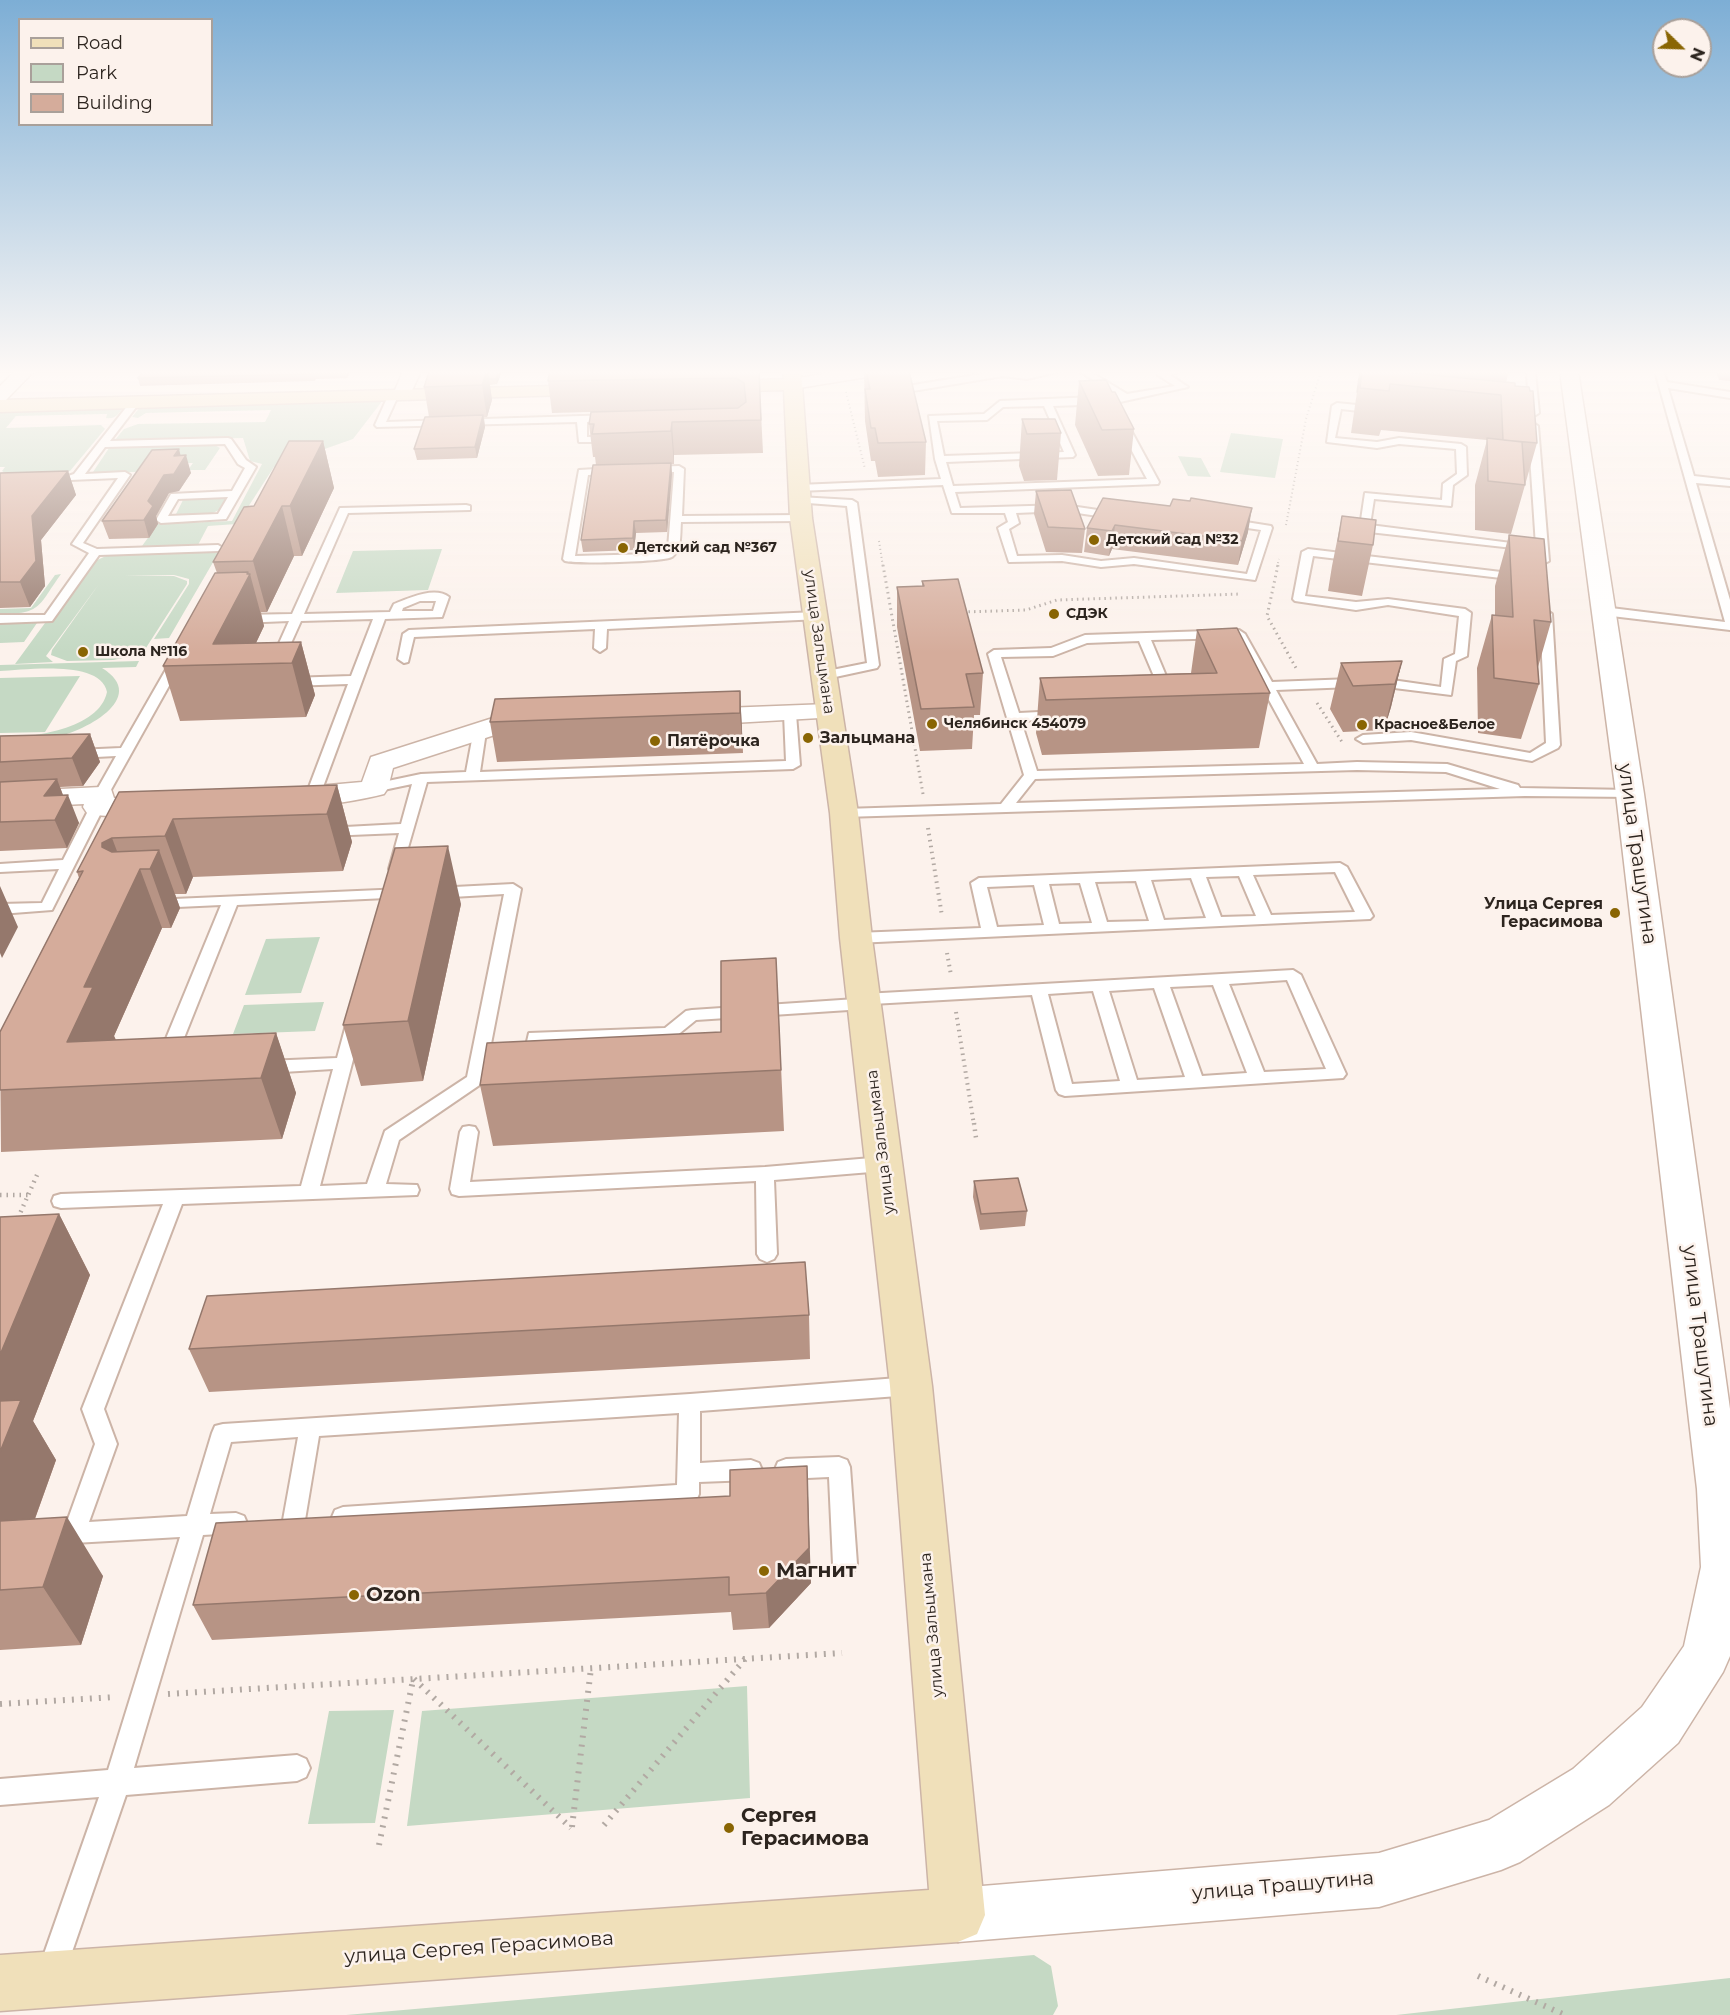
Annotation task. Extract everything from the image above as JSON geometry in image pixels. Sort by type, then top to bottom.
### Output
[{"type":"street","name":"улица Зальцмана","points":[[797,465],[799,502],[826,675],[828,712],[844,813],[856,938],[911,1386],[958,1916]]},
{"type":"street","name":"улица Трашутина","points":[[958,1916],[1379,1880],[1501,1843],[1591,1787],[1660,1725],[1706,1655],[1724,1567],[1719,1489],[1630,794],[1582,465]]},
{"type":"street","points":[[672,718],[828,712]]},
{"type":"street","points":[[268,798],[349,794],[374,788],[381,763],[505,723],[565,721]]},
{"type":"street","points":[[0,800],[177,803]]},
{"type":"street","name":"улица Сергея Герасимова","points":[[25,1980],[958,1916]]},
{"type":"lane","points":[[77,477],[86,465]]},
{"type":"lane","points":[[236,495],[175,496],[161,519],[222,518],[236,495],[251,467],[247,465]]},
{"type":"lane","points":[[942,465],[956,511],[1064,508],[1127,515]]},
{"type":"lane","points":[[676,519],[799,502],[869,485],[1154,482],[1145,465]]},
{"type":"lane","points":[[1361,558],[1369,495],[1447,504],[1448,484],[1462,475],[1462,465]]},
{"type":"lane","points":[[1533,465],[1544,570]]},
{"type":"lane","points":[[1685,465],[1730,620]]},
{"type":"lane","points":[[619,471],[583,472],[568,559],[654,557],[667,555],[673,549],[679,469],[643,471]]},
{"type":"lane","points":[[55,477],[125,475],[77,544],[96,552],[218,548]]},
{"type":"lane","points":[[1689,479],[1730,483]]},
{"type":"lane","points":[[799,502],[852,503],[873,665],[826,675]]},
{"type":"lane","points":[[357,680],[275,677],[297,618],[344,510],[466,508]]},
{"type":"lane","points":[[1009,509],[1014,523],[1004,528],[1013,560],[1062,558],[1101,564],[1134,561],[1251,578],[1267,528],[1213,520]]},
{"type":"lane","points":[[1365,528],[1542,549]]},
{"type":"lane","points":[[0,620],[48,618],[96,552]]},
{"type":"lane","points":[[1268,686],[1378,682],[1447,692],[1450,659],[1461,656],[1465,613],[1388,602],[1356,606],[1299,599],[1308,552],[1533,579]]},
{"type":"lane","points":[[1364,739],[1411,736],[1532,757],[1553,745],[1546,603]]},
{"type":"lane","points":[[1603,611],[1730,626]]},
{"type":"lane","points":[[232,620],[395,615]]},
{"type":"lane","points":[[313,795],[380,616]]},
{"type":"lane","points":[[404,659],[409,634],[816,616]]},
{"type":"lane","points":[[600,648],[601,626]]},
{"type":"lane","points":[[1031,776],[1015,717],[994,654],[1053,652],[1084,639],[1239,634],[1313,768]]},
{"type":"lane","points":[[1144,638],[1175,712]]},
{"type":"lane","points":[[0,909],[47,907],[125,752],[183,651]]},
{"type":"lane","points":[[374,788],[421,778],[793,765],[790,714]]},
{"type":"lane","points":[[1015,717],[1072,715]]},
{"type":"lane","points":[[472,776],[479,732]]},
{"type":"lane","points":[[57,755],[125,752]]},
{"type":"lane","points":[[1007,806],[1031,776],[1358,766],[1447,768],[1525,792]]},
{"type":"lane","points":[[388,901],[421,778]]},
{"type":"lane","points":[[844,813],[1007,806],[1525,792],[1630,794]]},
{"type":"lane","points":[[315,833],[407,828]]},
{"type":"lane","points":[[0,868],[70,864]]},
{"type":"lane","points":[[856,938],[1365,916],[1340,867],[979,883],[990,932]]},
{"type":"lane","points":[[1244,871],[1265,920]]},
{"type":"lane","points":[[1197,873],[1215,922]]},
{"type":"lane","points":[[1142,876],[1158,925]]},
{"type":"lane","points":[[1086,878],[1101,927]]},
{"type":"lane","points":[[1040,880],[1053,930]]},
{"type":"lane","points":[[145,903],[231,900],[388,901],[513,889],[475,1080],[391,1136],[374,1191]]},
{"type":"lane","points":[[172,1072],[161,1073],[231,900]]},
{"type":"lane","points":[[542,1063],[530,1064],[535,1037],[669,1033],[692,1014],[954,994],[1039,989],[1100,986],[1160,982],[1220,980],[1293,975],[1337,1074],[1065,1090],[1039,989]]},
{"type":"lane","points":[[1220,980],[1258,1078]]},
{"type":"lane","points":[[1160,982],[1195,1082]]},
{"type":"lane","points":[[1100,986],[1130,1086]]},
{"type":"lane","points":[[309,1193],[359,1007]]},
{"type":"lane","points":[[669,1033],[671,1051]]},
{"type":"lane","points":[[252,1068],[344,1063]]},
{"type":"lane","points":[[468,1131],[459,1189],[765,1174],[883,1164]]},
{"type":"lane","points":[[765,1174],[767,1254]]},
{"type":"lane","points":[[61,1200],[410,1190]]},
{"type":"lane","points":[[175,1197],[93,1408],[106,1444],[74,1533],[688,1494],[690,1403]]},
{"type":"lane","points":[[25,1980],[117,1783],[223,1433],[690,1403],[911,1386]]},
{"type":"lane","points":[[275,1521],[310,1428]]},
{"type":"lane","points":[[689,1473],[839,1467],[846,1564]]},
{"type":"lane","points":[[0,1792],[297,1768]]},
{"type":"path","points":[[864,465],[925,809],[976,1138]]},
{"type":"path","points":[[959,612],[1026,610],[1057,600],[1248,594]]},
{"type":"path","points":[[891,614],[903,614]]},
{"type":"path","points":[[16,1223],[38,1175]]},
{"type":"path","points":[[0,1195],[29,1195]]},
{"type":"path","points":[[0,1704],[842,1653]]},
{"type":"path","points":[[604,1825],[745,1659]]},
{"type":"path","points":[[414,1679],[572,1827],[591,1668]]},
{"type":"path","points":[[379,1845],[414,1679]]},
{"type":"path","points":[[1478,1976],[1565,2015]]},
{"type":"green space","points":[[0,465],[75,465],[70,471],[8,475],[2,471],[5,467],[0,467]]},
{"type":"green space","points":[[98,465],[152,465],[147,472],[93,472]]},
{"type":"green space","points":[[192,465],[208,465],[205,470],[188,470]]},
{"type":"green space","points":[[261,465],[280,465],[274,467],[237,524],[208,526],[198,545],[142,546],[158,524],[232,521]]},
{"type":"green space","points":[[1183,465],[1205,465],[1211,477],[1188,476]]},
{"type":"green space","points":[[1222,465],[1278,465],[1275,478],[1220,472]]},
{"type":"green space","points":[[227,498],[219,510],[211,514],[176,514],[183,500]]},
{"type":"green space","points":[[442,549],[428,590],[336,593],[353,551]]},
{"type":"green space","points":[[219,552],[169,638],[154,639],[189,584],[189,579],[174,575],[124,576],[174,576],[187,581],[144,651],[138,655],[113,660],[67,661],[51,655],[52,650],[99,584],[46,656],[53,662],[15,664],[45,623],[53,622],[93,562],[108,555]]},
{"type":"green space","points":[[61,574],[43,601],[32,610],[0,614],[0,609],[31,608],[55,575]]},
{"type":"green space","points":[[37,623],[24,642],[0,643],[0,624]]},
{"type":"green space","points":[[139,661],[136,667],[102,668],[115,679],[119,691],[116,702],[94,722],[65,735],[52,738],[0,739],[45,733],[78,723],[101,705],[107,692],[102,682],[91,675],[77,671],[43,669],[0,671],[0,665]]},
{"type":"green space","points":[[80,676],[45,732],[0,733],[0,678]]},
{"type":"green space","points":[[320,937],[301,993],[245,995],[266,939]]},
{"type":"green space","points":[[324,1002],[315,1031],[233,1034],[244,1005]]},
{"type":"green space","points":[[747,1686],[750,1798],[407,1826],[422,1711]]},
{"type":"green space","points":[[394,1710],[375,1823],[308,1824],[329,1711]]},
{"type":"green space","points":[[1034,1955],[1051,1966],[1058,2006],[1053,2015],[346,2015]]},
{"type":"green space","points":[[1730,1978],[1730,2015],[1396,2015]]},
{"type":"building","points":[[141,465],[180,465],[174,474],[164,475],[148,501],[153,506],[144,520],[102,521]]},
{"type":"building","points":[[276,465],[311,465],[290,506],[282,506],[253,561],[213,562],[244,507],[254,506]]},
{"type":"building","points":[[593,465],[671,465],[666,520],[634,521],[633,538],[581,540]]},
{"type":"building","points":[[1488,465],[1524,465],[1525,485],[1488,481]]},
{"type":"building","points":[[68,471],[32,516],[36,561],[20,582],[0,582],[0,473]]},
{"type":"building","points":[[1071,490],[1085,529],[1048,527],[1036,491]]},
{"type":"building","points":[[1103,498],[1170,506],[1173,499],[1190,501],[1191,498],[1252,508],[1242,541],[1115,525],[1112,531],[1087,528]]},
{"type":"building","points":[[1342,516],[1376,520],[1373,545],[1338,541]]},
{"type":"building","points":[[1509,535],[1544,539],[1551,622],[1534,620],[1539,684],[1494,678],[1492,615],[1513,617]]},
{"type":"building","points":[[248,572],[247,574],[250,574],[213,644],[301,642],[292,663],[163,666],[215,573]]},
{"type":"building","points":[[958,579],[983,673],[966,674],[974,707],[921,709],[897,587],[924,586],[922,581]]},
{"type":"building","points":[[1237,628],[1270,693],[1046,700],[1040,678],[1217,673],[1197,630]]},
{"type":"building","points":[[1402,661],[1395,684],[1353,686],[1341,663]]},
{"type":"building","points":[[740,691],[740,713],[490,722],[495,699]]},
{"type":"building","points":[[90,734],[72,758],[0,762],[0,736]]},
{"type":"building","points":[[57,779],[44,796],[68,795],[55,820],[0,822],[0,782]]},
{"type":"building","points":[[337,785],[327,814],[173,819],[165,836],[112,838],[102,843],[102,847],[112,852],[159,850],[150,869],[140,869],[84,987],[93,987],[67,1042],[276,1033],[261,1078],[0,1090],[0,1032],[83,871],[77,872],[119,792]]},
{"type":"building","points":[[448,846],[408,1021],[343,1025],[395,848]]},
{"type":"building","points":[[776,958],[781,1070],[480,1085],[487,1043],[721,1032],[721,961]]},
{"type":"building","points":[[1018,1178],[1027,1211],[981,1214],[974,1181]]},
{"type":"building","points":[[59,1214],[0,1355],[0,1217]]},
{"type":"building","points":[[805,1262],[809,1315],[189,1349],[207,1296]]},
{"type":"building","points":[[21,1400],[0,1452],[0,1401]]},
{"type":"building","points":[[807,1466],[809,1548],[766,1593],[729,1595],[729,1577],[193,1605],[216,1523],[730,1496],[730,1470]]},
{"type":"building","points":[[67,1517],[43,1587],[0,1590],[0,1521]]},
{"type":"place","name":"Детский сад №32","points":[[1094,540]]},
{"type":"place","name":"Детский сад №367","points":[[623,548]]},
{"type":"place","name":"СДЭК","points":[[1054,614]]},
{"type":"place","name":"Школа №116","points":[[83,652]]},
{"type":"place","name":"Челябинск 454079","points":[[932,724]]},
{"type":"place","name":"Красное&Белое","points":[[1362,725]]},
{"type":"place","name":"Зальцмана","points":[[808,738]]},
{"type":"place","name":"Пятёрочка","points":[[655,741]]},
{"type":"place","name":"Улица Сергея Герасимова","points":[[1615,913]]},
{"type":"place","name":"Магнит","points":[[764,1571]]},
{"type":"place","name":"Ozon","points":[[354,1595]]},
{"type":"place","name":"Сергея Герасимова","points":[[729,1828]]}]
